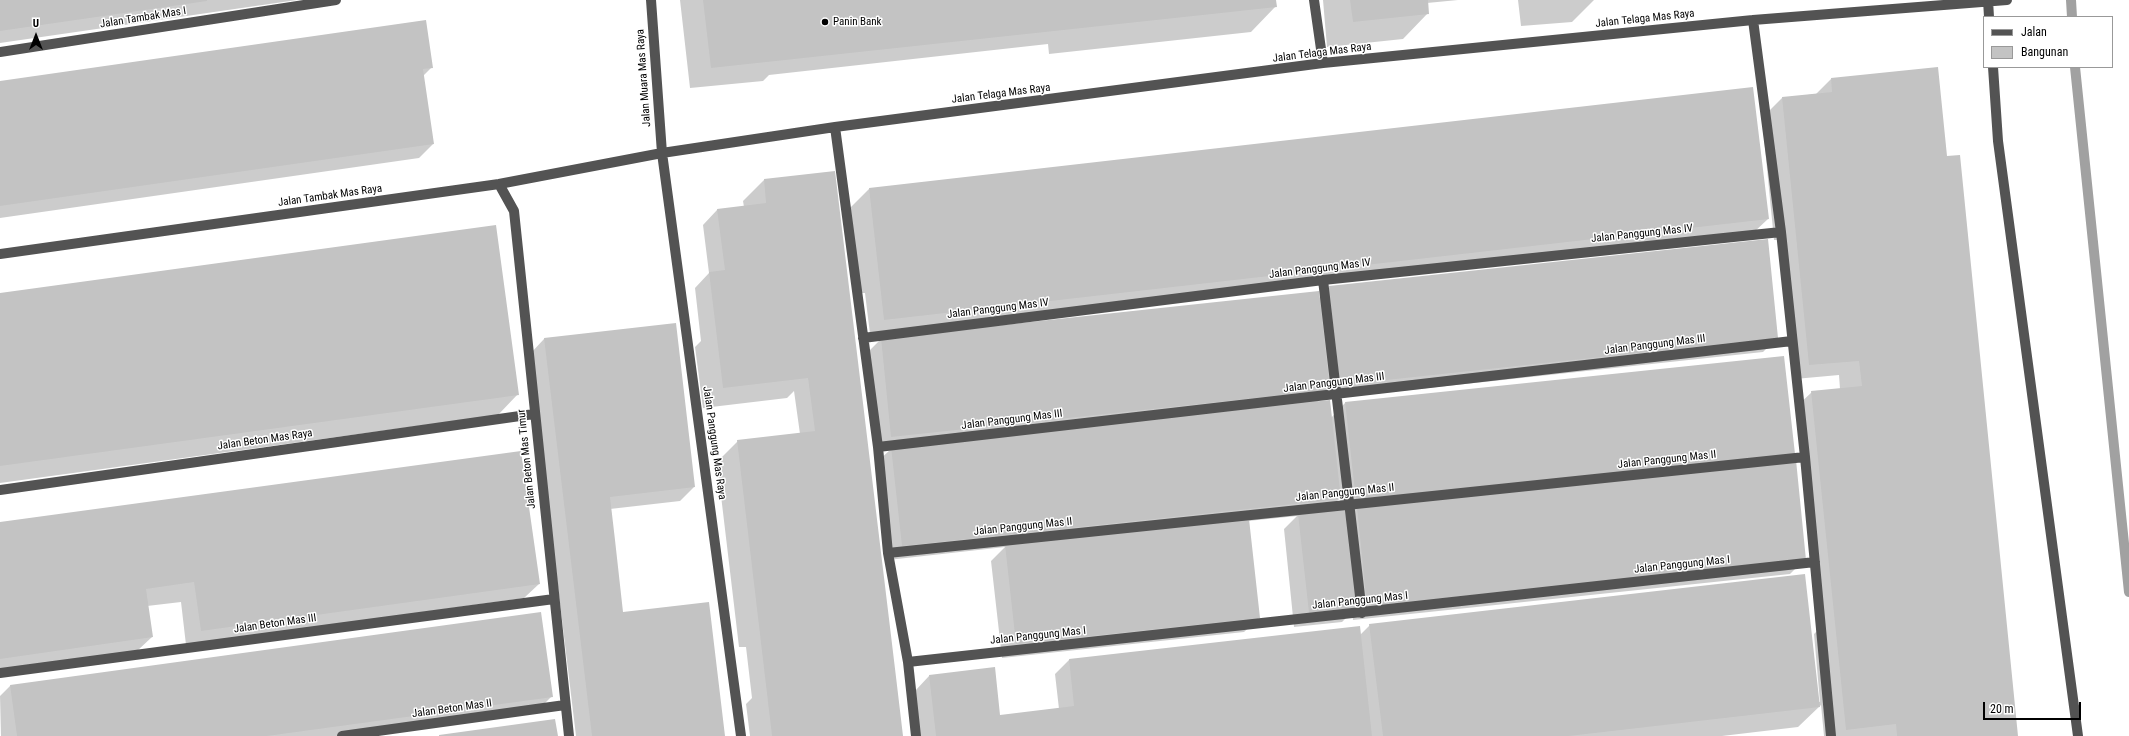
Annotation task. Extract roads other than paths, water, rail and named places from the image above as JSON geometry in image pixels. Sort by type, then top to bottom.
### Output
[{"type":"street","name":"Jalan Tambak Mas I","points":[[0,52],[336,0]]},
{"type":"street","name":"Jalan Muara Mas Raya","points":[[651,0],[662,154]]},
{"type":"street","points":[[1314,0],[1323,64]]},
{"type":"street","name":"Jalan Telaga Mas Raya","points":[[662,154],[835,127],[1323,64],[1754,20],[1988,0],[2007,0]]},
{"type":"street","points":[[1988,0],[1989,16]]},
{"type":"street","points":[[1754,20],[1781,232],[1805,457],[1832,736]]},
{"type":"street","points":[[1993,68],[1998,141],[2078,736]]},
{"type":"street","points":[[835,127],[878,447],[888,553],[908,662],[916,736]]},
{"type":"street","name":"Jalan Tambak Mas Raya","points":[[0,254],[499,184],[662,154]]},
{"type":"street","name":"Jalan Panggung Mas Raya","points":[[662,154],[741,736]]},
{"type":"street","name":"Jalan Beton Mas Timur","points":[[499,184],[514,212],[569,736]]},
{"type":"street","name":"Jalan Panggung Mas IV","points":[[863,338],[1323,280],[1781,232]]},
{"type":"street","points":[[1323,280],[1351,505],[1362,613]]},
{"type":"street","name":"Jalan Panggung Mas III","points":[[878,447],[1337,395],[1792,340]]},
{"type":"street","name":"Jalan Beton Mas Raya","points":[[0,490],[534,414]]},
{"type":"street","name":"Jalan Panggung Mas II","points":[[888,553],[1805,457]]},
{"type":"street","name":"Jalan Panggung Mas I","points":[[908,662],[1815,562]]},
{"type":"street","name":"Jalan Beton Mas III","points":[[0,672],[554,599]]},
{"type":"street","name":"Jalan Beton Mas II","points":[[342,736],[565,705]]},
{"type":"waterway","points":[[2071,0],[2072,16]]},
{"type":"waterway","points":[[2075,68],[2129,592]]},
{"type":"place","name":"Panin Bank","points":[[825,22]]}]
